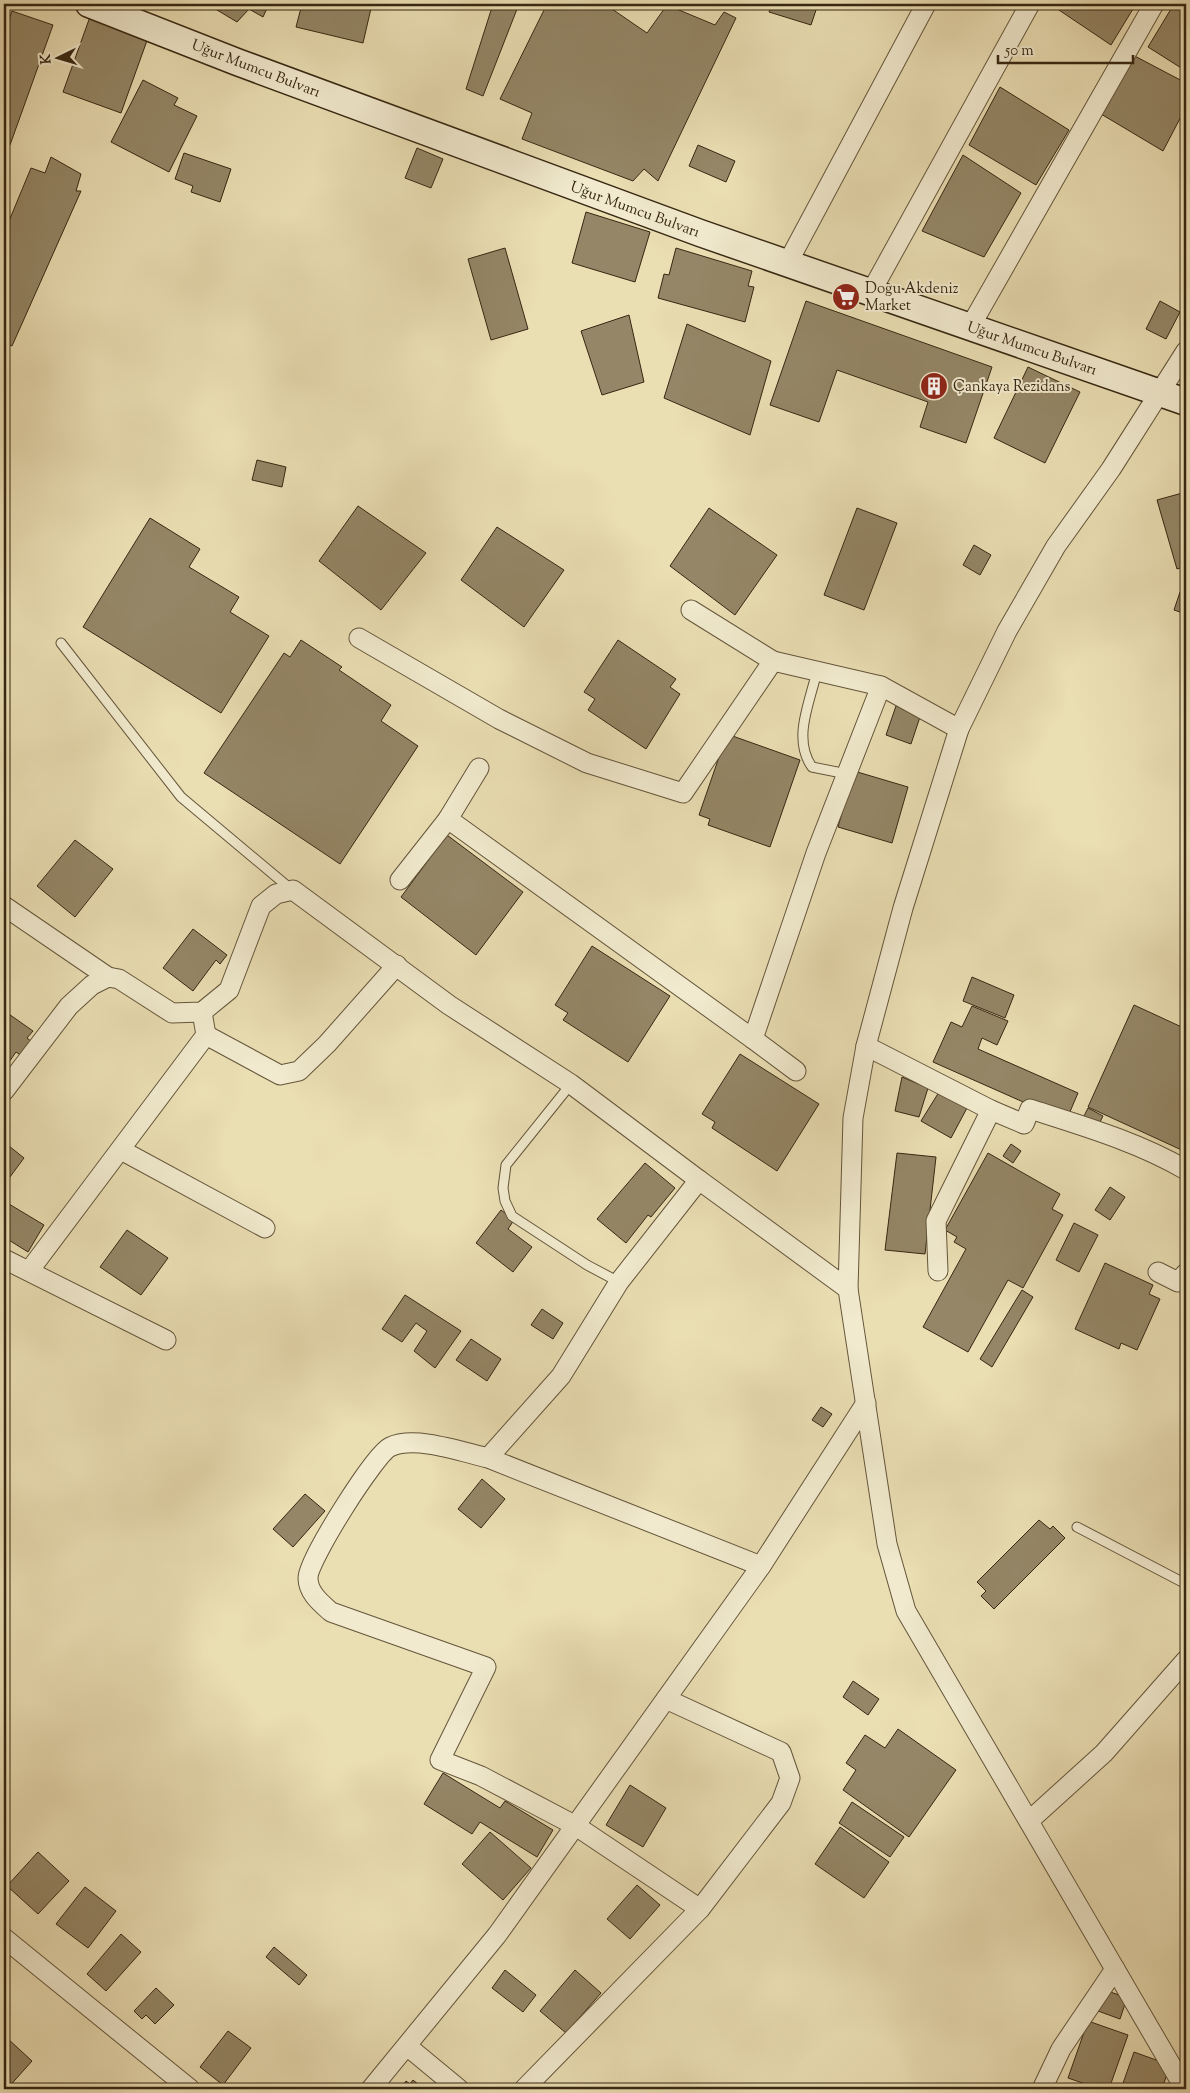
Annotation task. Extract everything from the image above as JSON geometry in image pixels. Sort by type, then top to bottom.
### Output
[{"type":"street","name":"Uğur Mumcu Bulvarı","points":[[89,4],[237,62],[787,264],[1186,402]]},
{"type":"street","points":[[787,264],[926,4]]},
{"type":"street","points":[[871,292],[1030,4]]},
{"type":"street","points":[[970,327],[1154,4]]},
{"type":"street","points":[[1185,2089],[906,1611],[887,1544],[848,1289],[853,1118],[866,1046],[903,908],[958,729],[1007,631],[1056,546],[1111,469],[1186,351]]},
{"type":"street","points":[[691,610],[773,661],[881,686],[958,729]]},
{"type":"street","points":[[360,638],[499,719],[587,763],[682,793],[773,661]]},
{"type":"street","points":[[753,1039],[816,853],[881,686]]},
{"type":"street","points":[[400,880],[448,819],[479,768]]},
{"type":"street","points":[[448,819],[796,1071]]},
{"type":"street","points":[[4,906],[108,977],[119,980],[172,1013],[202,1012],[228,990],[261,906],[276,894],[293,890],[449,1004],[571,1084],[848,1289]]},
{"type":"street","points":[[206,1035],[280,1075],[299,1071],[327,1044],[396,966]]},
{"type":"street","points":[[4,1091],[69,1006],[92,984],[108,977]]},
{"type":"street","points":[[29,1271],[206,1035],[202,1012]]},
{"type":"street","points":[[866,1046],[991,1110],[1024,1124],[1030,1109],[1100,1132],[1170,1161],[1186,1170]]},
{"type":"street","points":[[938,1271],[936,1221],[991,1110]]},
{"type":"street","points":[[121,1150],[265,1228]]},
{"type":"street","points":[[488,1458],[561,1376],[619,1282],[699,1180]]},
{"type":"street","points":[[4,1259],[166,1340]]},
{"type":"street","points":[[1158,1272],[1178,1282],[1186,1273]]},
{"type":"street","points":[[372,2089],[497,1935],[576,1826],[761,1566],[866,1403]]},
{"type":"street","points":[[700,1909],[576,1826],[481,1776],[440,1760],[486,1667],[331,1612],[313,1595],[308,1580],[310,1566],[334,1524],[388,1448],[403,1442],[442,1447],[488,1458],[761,1566]]},
{"type":"street","points":[[1029,1821],[1104,1753],[1186,1660]]},
{"type":"street","points":[[524,2089],[700,1909],[781,1803],[790,1778],[781,1752],[666,1699]]},
{"type":"street","points":[[4,1938],[190,2089]]},
{"type":"street","points":[[1042,2089],[1062,2049],[1115,1969]]},
{"type":"street","points":[[407,2046],[459,2089]]},
{"type":"lane","points":[[61,643],[181,797],[293,890]]},
{"type":"lane","points":[[818,671],[801,740],[804,756],[812,767],[847,774]]},
{"type":"lane","points":[[571,1084],[506,1165],[503,1188],[505,1201],[512,1216],[587,1265],[619,1282]]},
{"type":"lane","points":[[1077,1528],[1186,1584]]},
{"type":"building","points":[[207,4],[269,4],[263,17],[249,9],[237,22]]},
{"type":"building","points":[[302,4],[372,4],[363,43],[296,27]]},
{"type":"building","points":[[493,4],[519,4],[483,96],[466,89]]},
{"type":"building","points":[[547,4],[614,4],[612,9],[647,33],[667,5],[715,25],[724,12],[736,18],[658,181],[644,169],[633,181],[522,139],[532,113],[500,99]]},
{"type":"building","points":[[772,4],[818,4],[811,25],[769,12]]},
{"type":"building","points":[[1050,4],[1136,4],[1111,45]]},
{"type":"building","points":[[1174,4],[1186,4],[1186,71],[1148,47]]},
{"type":"building","points":[[12,11],[53,25],[10,145],[4,143],[4,33]]},
{"type":"building","points":[[91,14],[149,35],[121,113],[63,92]]},
{"type":"building","points":[[1129,53],[1186,83],[1186,107],[1163,151],[1096,111]]},
{"type":"building","points":[[143,80],[178,98],[174,105],[197,116],[169,172],[111,142]]},
{"type":"building","points":[[1000,87],[1069,130],[1036,185],[969,145]]},
{"type":"building","points":[[698,145],[735,161],[726,182],[689,166]]},
{"type":"building","points":[[417,148],[443,159],[431,188],[405,178]]},
{"type":"building","points":[[184,153],[231,169],[220,202],[191,192],[193,186],[175,179]]},
{"type":"building","points":[[963,155],[1021,193],[984,257],[922,231]]},
{"type":"building","points":[[51,157],[81,174],[76,191],[81,191],[12,346],[4,342],[4,233],[31,168],[45,173]]},
{"type":"building","points":[[586,212],[650,232],[635,282],[572,263]]},
{"type":"building","points":[[505,248],[528,329],[491,340],[468,259]]},
{"type":"building","points":[[676,248],[752,271],[748,286],[754,287],[745,322],[658,298],[664,274],[669,275]]},
{"type":"building","name":"Çankaya Rezidans","points":[[806,301],[992,367],[966,443],[920,427],[928,402],[837,370],[819,422],[770,405]]},
{"type":"building","points":[[1160,301],[1180,312],[1166,339],[1146,329]]},
{"type":"building","points":[[629,315],[644,382],[602,395],[581,331]]},
{"type":"building","points":[[687,324],[771,361],[750,435],[664,398]]},
{"type":"building","points":[[1028,367],[1080,392],[1045,463],[994,438]]},
{"type":"building","points":[[257,460],[286,467],[282,487],[252,480]]},
{"type":"building","points":[[1186,492],[1186,566],[1177,569],[1157,500]]},
{"type":"building","points":[[358,506],[426,553],[381,610],[319,561]]},
{"type":"building","points":[[709,508],[777,555],[735,615],[670,566]]},
{"type":"building","points":[[857,508],[897,523],[864,610],[824,595]]},
{"type":"building","points":[[150,518],[200,549],[189,567],[239,597],[230,612],[269,636],[221,713],[83,627]]},
{"type":"building","points":[[497,527],[564,570],[524,627],[461,580]]},
{"type":"building","points":[[974,545],[991,555],[980,575],[963,565]]},
{"type":"building","points":[[1180,592],[1186,594],[1186,614],[1174,610]]},
{"type":"building","points":[[301,640],[342,667],[339,670],[391,705],[381,721],[418,746],[340,864],[204,773],[284,653],[290,657]]},
{"type":"building","points":[[618,640],[676,679],[670,687],[680,694],[646,749],[588,710],[595,699],[584,692]]},
{"type":"building","points":[[896,706],[921,714],[911,744],[886,735]]},
{"type":"building","points":[[727,734],[800,760],[770,847],[708,825],[710,819],[699,815]]},
{"type":"building","points":[[854,771],[908,787],[892,843],[838,827]]},
{"type":"building","points":[[447,835],[523,892],[476,955],[401,897]]},
{"type":"building","points":[[75,840],[113,869],[75,917],[37,886]]},
{"type":"building","points":[[193,929],[227,955],[220,964],[216,960],[193,991],[163,968]]},
{"type":"building","points":[[592,946],[670,996],[628,1062],[563,1020],[568,1013],[555,1005]]},
{"type":"building","points":[[972,977],[1014,995],[1005,1018],[963,1001]]},
{"type":"building","points":[[1134,1005],[1186,1029],[1186,1152],[1088,1107]]},
{"type":"building","points":[[972,1006],[1008,1021],[997,1045],[982,1038],[978,1049],[1078,1093],[1066,1121],[933,1062],[951,1022],[962,1027]]},
{"type":"building","points":[[6,1012],[33,1031],[27,1038],[32,1042],[22,1056],[16,1052],[7,1065],[4,1062],[4,1014]]},
{"type":"building","points":[[740,1054],[819,1104],[777,1171],[712,1128],[715,1122],[702,1114]]},
{"type":"building","points":[[902,1077],[928,1088],[919,1117],[895,1111]]},
{"type":"building","points":[[939,1092],[967,1108],[951,1138],[921,1121]]},
{"type":"building","points":[[1088,1108],[1103,1116],[1098,1126],[1083,1118]]},
{"type":"building","points":[[4,1142],[24,1158],[4,1185]]},
{"type":"building","points":[[1011,1144],[1021,1151],[1013,1163],[1003,1156]]},
{"type":"building","points":[[897,1153],[936,1157],[925,1254],[885,1250]]},
{"type":"building","points":[[988,1153],[1060,1194],[1052,1209],[1063,1215],[1023,1288],[1008,1280],[968,1352],[923,1327],[966,1249],[954,1242],[957,1237],[945,1230]]},
{"type":"building","points":[[645,1163],[675,1188],[651,1217],[648,1215],[626,1243],[597,1219]]},
{"type":"building","points":[[1110,1187],[1125,1197],[1110,1220],[1095,1210]]},
{"type":"building","points":[[9,1204],[44,1225],[28,1252],[4,1237],[4,1213]]},
{"type":"building","points":[[501,1210],[514,1220],[508,1229],[532,1247],[513,1272],[476,1243]]},
{"type":"building","points":[[1074,1223],[1098,1235],[1079,1272],[1056,1260]]},
{"type":"building","points":[[127,1230],[168,1258],[141,1295],[100,1267]]},
{"type":"building","points":[[1105,1263],[1153,1285],[1149,1294],[1160,1299],[1137,1350],[1121,1343],[1119,1349],[1075,1329]]},
{"type":"building","points":[[1022,1290],[1033,1297],[992,1367],[980,1359]]},
{"type":"building","points":[[405,1295],[461,1331],[435,1368],[414,1351],[427,1331],[416,1323],[402,1342],[382,1329]]},
{"type":"building","points":[[542,1309],[563,1323],[553,1339],[531,1325]]},
{"type":"building","points":[[471,1339],[501,1359],[487,1381],[456,1360]]},
{"type":"building","points":[[821,1407],[832,1414],[823,1427],[812,1420]]},
{"type":"building","points":[[482,1479],[505,1499],[481,1528],[458,1509]]},
{"type":"building","points":[[305,1494],[325,1511],[293,1547],[273,1529]]},
{"type":"building","points":[[1039,1520],[1050,1529],[1053,1526],[1065,1538],[994,1609],[981,1596],[986,1591],[977,1582]]},
{"type":"building","points":[[853,1681],[879,1699],[868,1715],[843,1697]]},
{"type":"building","points":[[898,1729],[956,1770],[909,1837],[843,1790],[856,1770],[846,1763],[865,1735],[885,1748]]},
{"type":"building","points":[[443,1773],[500,1808],[505,1801],[553,1830],[537,1857],[480,1822],[472,1834],[424,1804]]},
{"type":"building","points":[[630,1785],[666,1808],[643,1847],[606,1825]]},
{"type":"building","points":[[852,1802],[904,1837],[890,1857],[839,1823]]},
{"type":"building","points":[[840,1827],[889,1862],[864,1898],[815,1864]]},
{"type":"building","points":[[490,1832],[531,1868],[503,1900],[462,1864]]},
{"type":"building","points":[[38,1852],[69,1881],[38,1914],[7,1886]]},
{"type":"building","points":[[637,1885],[660,1905],[630,1939],[607,1919]]},
{"type":"building","points":[[85,1887],[116,1911],[88,1948],[56,1924]]},
{"type":"building","points":[[121,1934],[141,1952],[106,1991],[87,1974]]},
{"type":"building","points":[[274,1947],[307,1975],[299,1985],[266,1957]]},
{"type":"building","points":[[505,1970],[536,1995],[523,2012],[492,1988]]},
{"type":"building","points":[[575,1970],[601,1993],[566,2033],[540,2011]]},
{"type":"building","points":[[156,1988],[174,2005],[155,2024],[146,2015],[142,2019],[134,2011]]},
{"type":"building","points":[[1105,1990],[1127,1998],[1120,2019],[1098,2011]]},
{"type":"building","points":[[1088,2021],[1128,2035],[1109,2089],[1100,2089],[1068,2078]]},
{"type":"building","points":[[228,2031],[251,2048],[223,2085],[200,2067]]},
{"type":"building","points":[[7,2038],[32,2061],[7,2089],[4,2089],[4,2042]]},
{"type":"building","points":[[1134,2052],[1170,2065],[1162,2089],[1121,2089]]},
{"type":"building","points":[[413,2080],[424,2089],[400,2089],[406,2081],[410,2084]]},
{"type":"place","name":"Dogu Akdeniz Market","points":[[846,297]]},
{"type":"place","name":"Çankaya Rezidans","points":[[934,386]]}]
